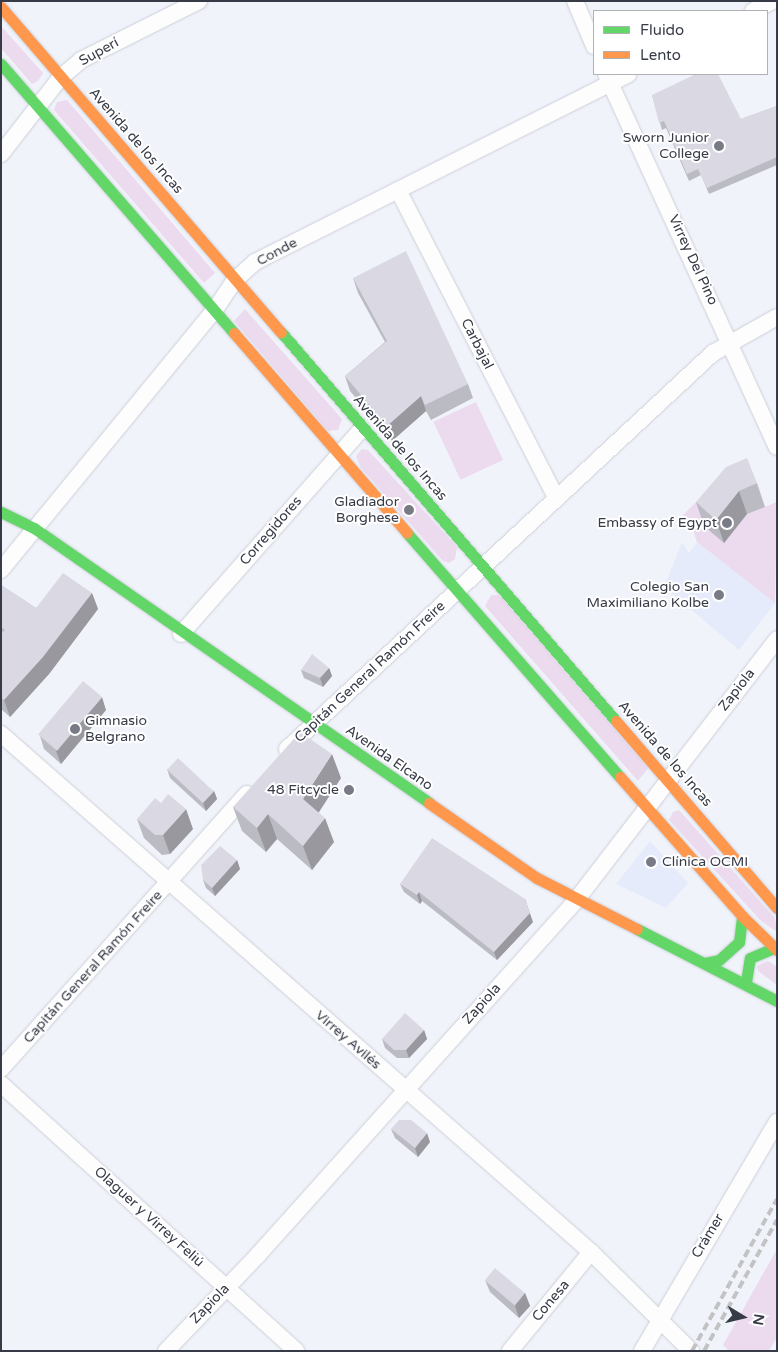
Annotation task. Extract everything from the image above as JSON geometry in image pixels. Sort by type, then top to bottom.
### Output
[{"type":"main road","name":"Avenida de los Incas","points":[[1,7],[362,429],[484,566],[777,908]]},
{"type":"main road","points":[[1,64],[338,454],[742,916],[776,949],[750,958],[746,967],[746,982]]},
{"type":"main road","name":"Avenida Elcano","points":[[1,512],[34,528],[181,634],[314,723],[536,878],[746,982],[777,1001]]},
{"type":"main road","points":[[705,963],[719,960],[739,942],[742,916]]},
{"type":"street","name":"Superí","points":[[1,154],[62,77],[81,60],[198,1]]},
{"type":"street","points":[[575,1],[593,44]]},
{"type":"street","points":[[755,10],[773,1]]},
{"type":"street","name":"Conde","points":[[1,570],[214,311],[235,280],[255,262],[398,190],[608,78],[623,75]]},
{"type":"street","name":"Virrey Del Pino","points":[[608,78],[777,447]]},
{"type":"street","name":"Carbajal","points":[[398,190],[556,497]]},
{"type":"street","name":"Capitán General Ramón Freire","points":[[276,762],[314,723],[713,353],[730,341],[777,317]]},
{"type":"street","name":"Corregidores","points":[[181,634],[362,429]]},
{"type":"street","name":"Zapiola","points":[[166,1351],[406,1091],[577,899],[777,639]]},
{"type":"street","name":"Virrey Avilés","points":[[1,734],[168,884],[592,1252],[692,1351]]},
{"type":"street","name":"Capitán General Ramón Freire","points":[[1,1069],[257,783]]},
{"type":"street","name":"Olaguer y Virrey Feliú","points":[[1,1084],[296,1351]]},
{"type":"street","name":"Crámer","points":[[642,1351],[659,1319],[777,1122]]},
{"type":"street","name":"Conesa","points":[[510,1351],[592,1252]]},
{"type":"shaded area","points":[[1,26],[43,73],[38,81],[32,84],[1,48]]},
{"type":"shaded area","points":[[67,100],[215,273],[204,283],[54,110],[57,102]]},
{"type":"shaded area","points":[[245,309],[342,419],[338,430],[328,431],[234,321]]},
{"type":"shaded area","points":[[476,402],[503,460],[460,480],[433,422]]},
{"type":"shaded area","points":[[362,449],[368,450],[457,547],[455,559],[449,563],[443,561],[361,468],[356,456]]},
{"type":"shaded area","points":[[696,502],[747,514],[777,502],[775,603],[697,542],[693,530],[679,519]]},
{"type":"shaded area","name":"Colegio San Maximiliano Kolbe","points":[[682,542],[689,553],[697,542],[775,603],[739,650],[664,587]]},
{"type":"shaded area","points":[[491,595],[499,595],[648,768],[638,781],[485,606]]},
{"type":"shaded area","points":[[679,810],[775,918],[777,932],[761,921],[669,820],[673,812]]},
{"type":"shaded area","name":"Clínica OCMI","points":[[650,841],[688,883],[666,908],[616,884]]},
{"type":"shaded area","points":[[768,961],[777,967],[777,985],[758,971],[757,966]]},
{"type":"shaded area","points":[[777,1249],[777,1337],[769,1351],[729,1351],[723,1345]]},
{"type":"building","name":"Sworn Junior College","points":[[694,75],[719,75],[741,119],[777,106],[777,157],[707,188],[698,169],[687,174],[664,121],[659,123],[652,95]]},
{"type":"building","points":[[406,251],[468,384],[425,405],[421,396],[387,426],[345,376],[387,341],[353,278]]},
{"type":"building","points":[[747,458],[757,483],[739,491],[716,520],[696,502],[726,467]]},
{"type":"building","points":[[63,573],[92,593],[43,657],[4,700],[1,698],[1,633],[5,630],[1,627],[1,585],[36,608]]},
{"type":"building","points":[[312,654],[329,668],[320,678],[301,670]]},
{"type":"building","points":[[83,681],[102,697],[57,751],[38,735]]},
{"type":"building","points":[[300,732],[332,754],[303,799],[325,818],[303,846],[268,814],[257,828],[233,807]]},
{"type":"building","points":[[178,758],[214,791],[203,803],[167,770]]},
{"type":"building","points":[[168,794],[186,809],[163,835],[155,835],[137,819],[155,798],[161,803]]},
{"type":"building","points":[[432,838],[525,899],[530,913],[494,952],[419,892],[417,895],[400,884]]},
{"type":"building","points":[[220,846],[237,860],[212,888],[203,880],[201,865]]},
{"type":"building","points":[[405,1013],[424,1030],[406,1050],[394,1050],[382,1039]]},
{"type":"building","points":[[399,1120],[411,1120],[427,1133],[415,1148],[391,1129]]},
{"type":"building","points":[[495,1268],[525,1293],[515,1305],[485,1280]]},
{"type":"railway","points":[[692,1351],[777,1199]]},
{"type":"railway","points":[[704,1351],[777,1220]]},
{"type":"traffic: fast","points":[[1,64],[234,333]]},
{"type":"traffic: fast","points":[[281,332],[616,721]]},
{"type":"traffic: fast","points":[[1,512],[34,528],[429,803]]},
{"type":"traffic: fast","points":[[407,533],[620,777]]},
{"type":"traffic: fast","points":[[705,963],[719,960],[739,942],[742,916]]},
{"type":"traffic: fast","points":[[637,929],[777,1001]]},
{"type":"traffic: fast","points":[[746,982],[750,958],[774,948]]},
{"type":"traffic: slow","points":[[1,7],[281,332]]},
{"type":"traffic: slow","points":[[234,333],[407,533]]},
{"type":"traffic: slow","points":[[616,721],[777,908]]},
{"type":"traffic: slow","points":[[620,777],[742,916],[777,950]]},
{"type":"traffic: slow","points":[[429,803],[537,878],[637,929]]},
{"type":"place","name":"Sworn Junior College","points":[[719,146]]},
{"type":"place","name":"Gladiador Borghese","points":[[409,510]]},
{"type":"place","name":"Embassy of Egypt","points":[[727,523]]},
{"type":"place","name":"Colegio San Maximiliano Kolbe","points":[[719,595]]},
{"type":"place","name":"Gimnasio Belgrano","points":[[75,729]]},
{"type":"place","name":"48 Fitcycle","points":[[349,790]]},
{"type":"place","name":"Clínica OCMI","points":[[651,862]]}]
